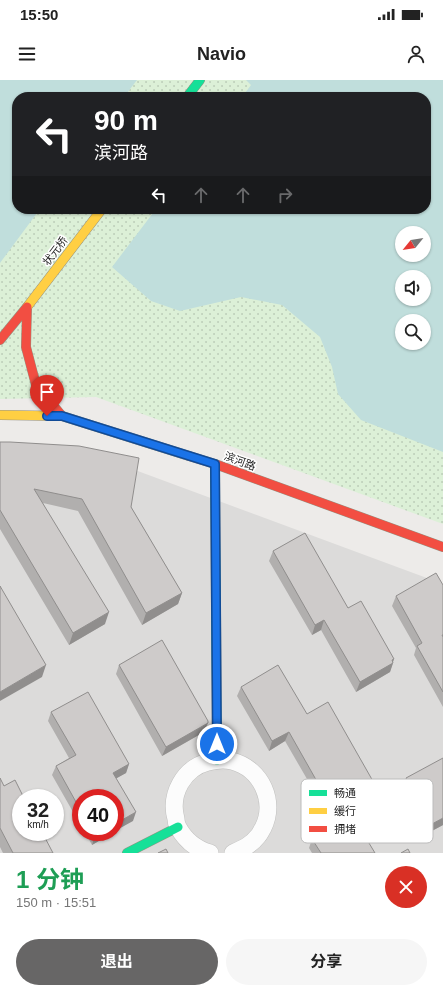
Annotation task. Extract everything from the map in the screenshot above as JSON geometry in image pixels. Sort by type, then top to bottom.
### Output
[{"type":"street","points":[[191,92],[200,80]]},
{"type":"street","name":"状元桥","points":[[0,340],[98,214]]},
{"type":"street","points":[[27,307],[26,347],[36,385],[62,416]]},
{"type":"street","name":"滨河路","points":[[0,415],[62,416],[215,464],[443,547]]},
{"type":"street","points":[[215,464],[217,760]]},
{"type":"street","points":[[210,853],[200,850],[187,840],[178,827],[174,812],[175,797],[180,783],[190,772],[202,763],[217,760],[232,761],[246,767],[257,777],[265,790],[269,805],[267,821],[259,836],[256,847],[247,847],[234,853]]},
{"type":"street","points":[[127,853],[178,827]]},
{"type":"shaded area","points":[[135,470],[443,584],[443,853],[0,853],[0,500]]},
{"type":"green space","points":[[0,80],[443,80],[443,524],[96,397],[0,399]]},
{"type":"water","points":[[0,80],[137,80],[128,92],[12,92],[12,214],[36,214],[0,263]]},
{"type":"water","points":[[246,80],[443,80],[443,452],[361,420],[338,394],[332,367],[320,337],[282,305],[241,297],[180,311],[151,301],[112,267],[152,214],[431,214],[431,92],[246,92],[251,85]]},
{"type":"building","points":[[0,442],[79,446],[139,458],[131,507],[182,593],[146,613],[82,499],[34,489],[109,612],[73,633],[0,510]]},
{"type":"building","points":[[305,533],[348,608],[361,601],[394,659],[392,660],[393,663],[360,682],[324,620],[315,625],[273,551]]},
{"type":"building","points":[[436,573],[443,585],[443,692],[417,646],[422,643],[396,596]]},
{"type":"building","points":[[0,586],[46,665],[0,692]]},
{"type":"building","points":[[162,640],[208,721],[208,723],[166,747],[119,665]]},
{"type":"building","points":[[278,665],[307,714],[328,702],[372,779],[316,779],[289,732],[272,741],[241,687]]},
{"type":"building","points":[[88,692],[129,764],[113,773],[122,789],[72,789],[72,795],[56,766],[76,755],[51,712]]},
{"type":"building","points":[[443,758],[443,818],[433,823],[433,779],[406,778]]},
{"type":"building","points":[[0,778],[4,786],[15,780],[20,789],[12,789],[12,841],[47,841],[53,853],[13,853],[0,828]]},
{"type":"building","points":[[124,792],[136,812],[124,819]]},
{"type":"building","points":[[315,843],[369,843],[375,853],[321,853]]},
{"type":"building","points":[[166,849],[168,853],[158,853]]},
{"type":"building","points":[[408,849],[410,853],[401,853]]},
{"type":"traffic: fast","points":[[191,92],[200,80]]},
{"type":"traffic: fast","points":[[215,464],[217,760]]},
{"type":"traffic: fast","points":[[127,853],[178,827]]},
{"type":"traffic: slow","points":[[27,307],[98,214]]},
{"type":"traffic: slow","points":[[0,415],[62,416],[189,456]]},
{"type":"traffic: jam","points":[[0,340],[27,307],[26,347],[36,385],[62,416]]},
{"type":"traffic: jam","points":[[189,456],[215,464],[443,547]]},
{"type":"route","points":[[47,416],[62,416],[215,464],[217,744]]}]
